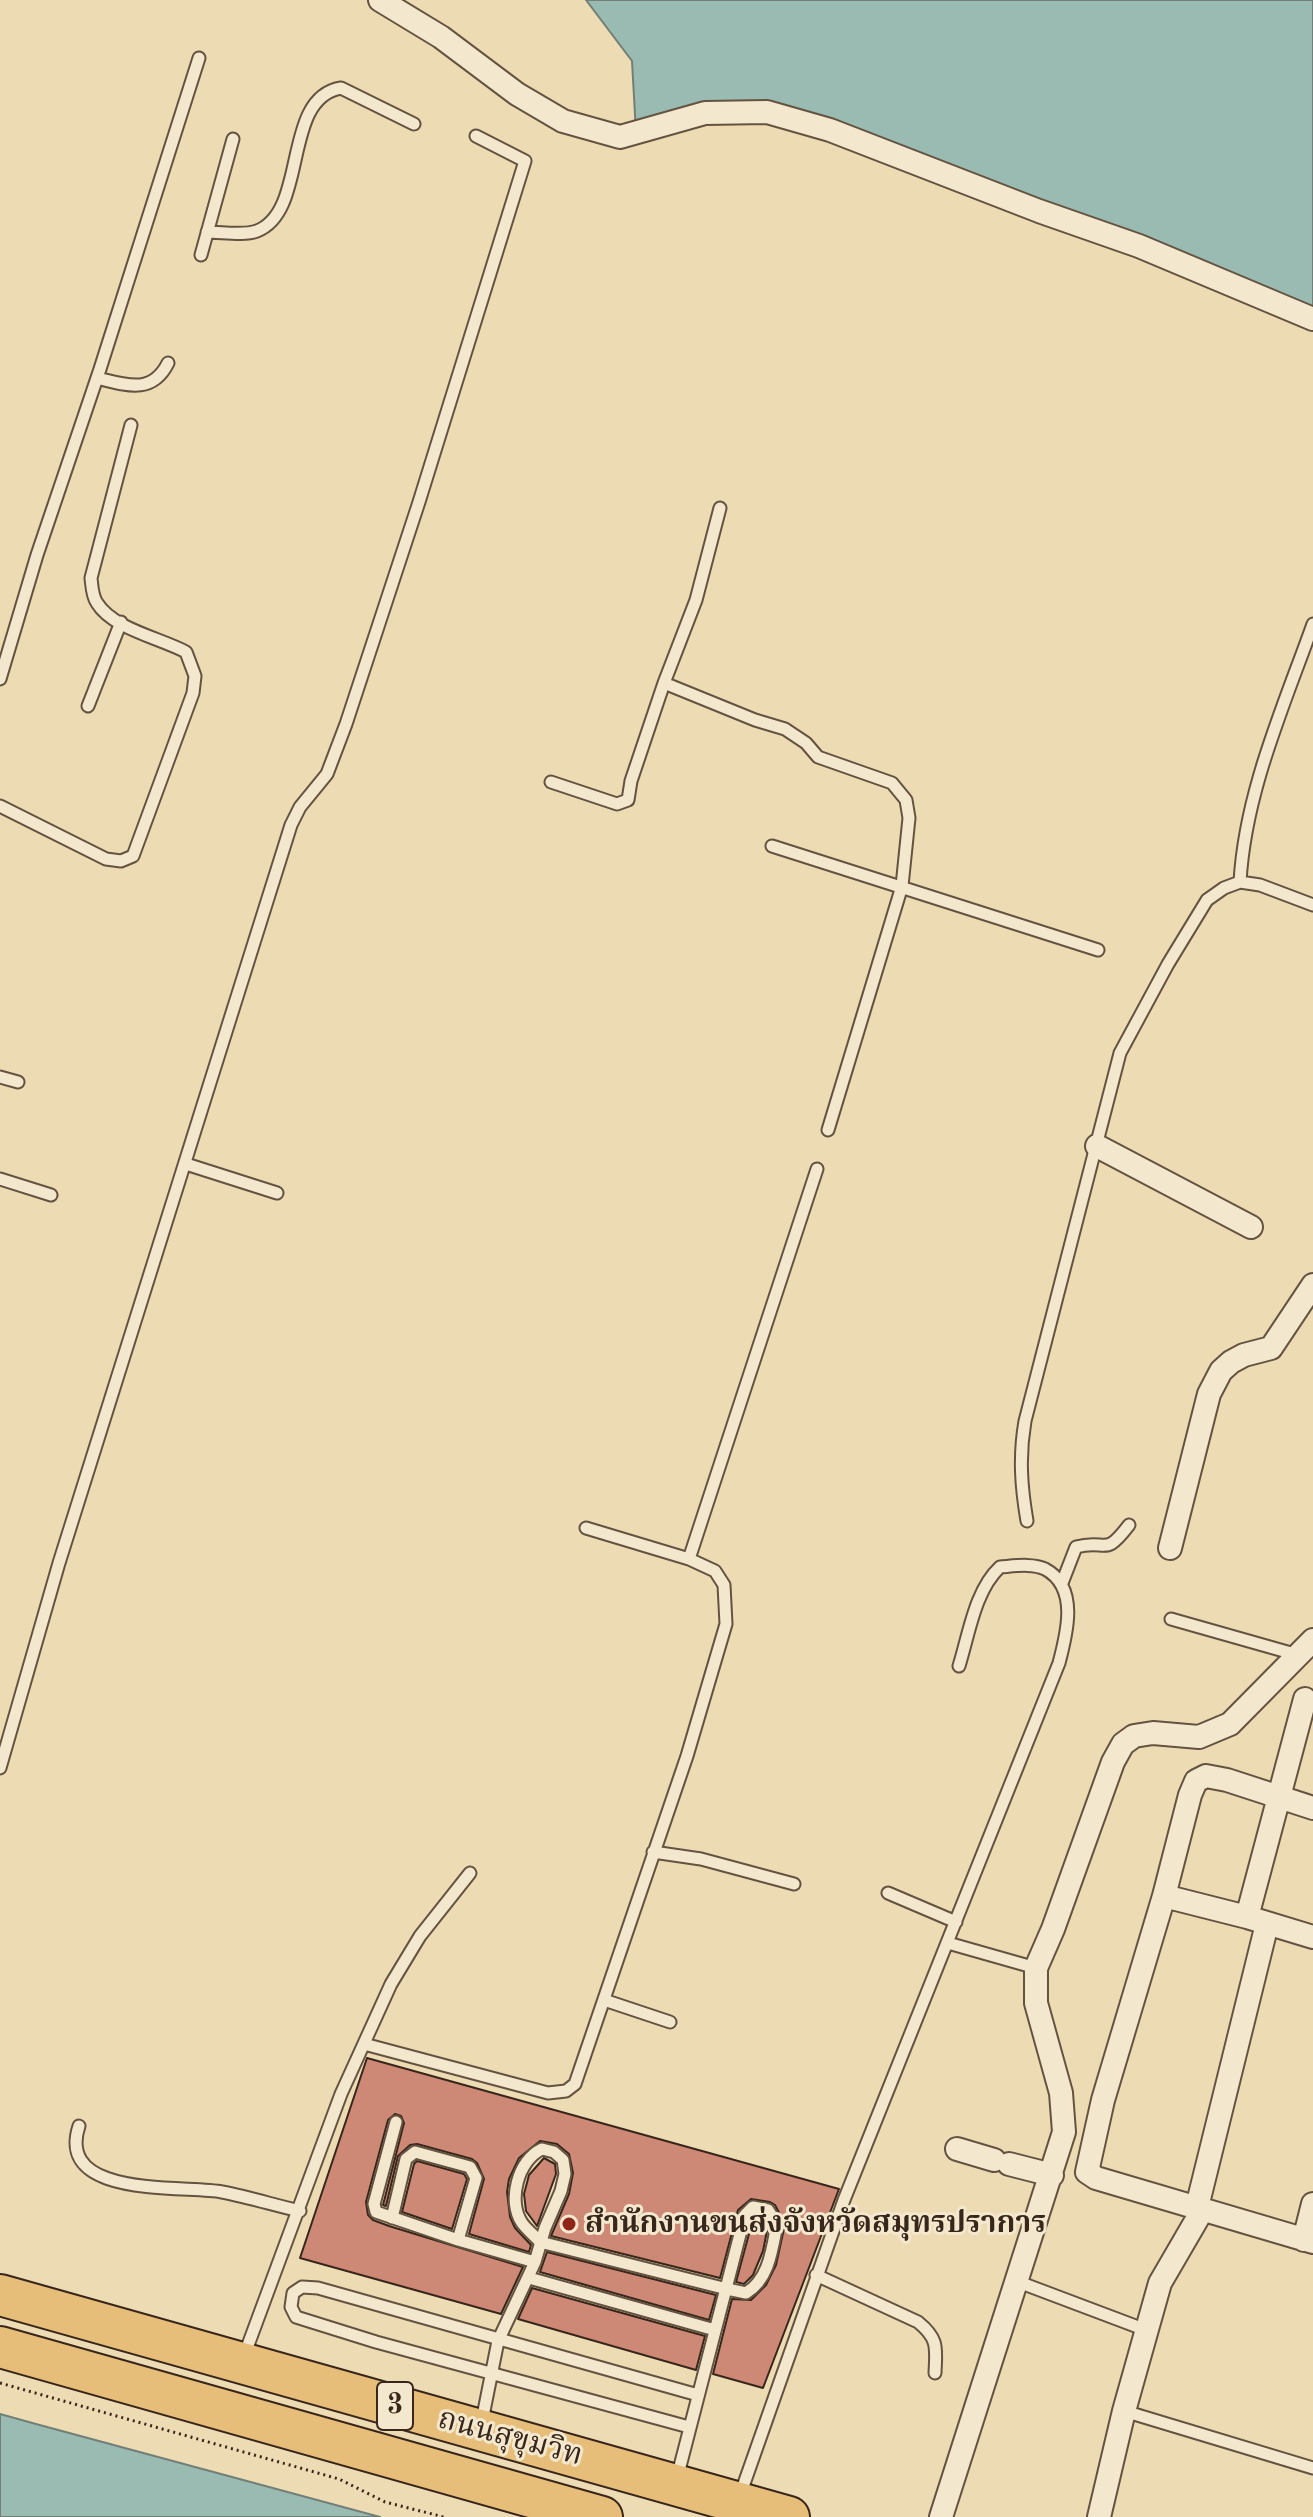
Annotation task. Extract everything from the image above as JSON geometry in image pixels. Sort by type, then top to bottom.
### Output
[{"type":"highway","name":"ถนนสุขุมวิท","points":[[0,2295],[789,2517]]},
{"type":"highway","name":"ถนนสุขุมวิท","points":[[0,2347],[562,2512],[602,2517]]},
{"type":"street","points":[[380,0],[441,37],[517,94],[563,121],[620,137],[705,113],[767,112],[830,130],[1139,246],[1313,319]]},
{"type":"street","points":[[1097,1146],[1251,1227]]},
{"type":"street","points":[[1170,1548],[1209,1394],[1221,1371],[1244,1355],[1271,1348],[1313,1285]]},
{"type":"street","points":[[941,2517],[1064,2132],[1061,2093],[1036,2003],[1036,1968],[1113,1762],[1123,1744],[1134,1736],[1153,1733],[1199,1737],[1230,1724],[1306,1647]]},
{"type":"street","points":[[1099,2517],[1124,2411],[1160,2283],[1200,2208],[1279,1796],[1305,1699]]},
{"type":"street","points":[[1313,1808],[1206,1776],[1196,1781],[1103,2100],[1087,2172],[1096,2178],[1308,2241],[1313,2204]]},
{"type":"street","points":[[1164,1896],[1313,1937]]},
{"type":"street","points":[[957,2149],[1052,2175]]},
{"type":"lane","points":[[0,679],[37,555],[199,58]]},
{"type":"lane","points":[[207,232],[255,232],[270,223],[280,208],[309,114],[320,96],[330,90],[341,88],[414,124]]},
{"type":"lane","points":[[0,1768],[59,1563],[291,825],[300,807],[327,774],[346,724],[525,161],[476,136]]},
{"type":"lane","points":[[201,255],[233,139]]},
{"type":"lane","points":[[97,378],[126,385],[148,384],[161,377],[168,363]]},
{"type":"lane","points":[[0,806],[106,859],[121,861],[133,856],[193,693],[195,676],[186,652],[121,622],[98,606],[94,597],[91,578],[131,425]]},
{"type":"lane","points":[[551,782],[617,804],[628,800],[631,781],[664,683],[696,600],[720,508]]},
{"type":"lane","points":[[88,706],[121,622]]},
{"type":"lane","points":[[1240,882],[1245,834],[1265,758],[1313,624]]},
{"type":"lane","points":[[664,683],[785,729],[806,743],[818,757],[892,783],[906,800],[909,818],[902,886],[828,1130]]},
{"type":"lane","points":[[772,846],[1098,950]]},
{"type":"lane","points":[[1027,1521],[1020,1481],[1025,1421],[1120,1053],[1207,900],[1240,882],[1260,885],[1313,905]]},
{"type":"lane","points":[[0,1077],[18,1082]]},
{"type":"lane","points":[[186,1164],[277,1193]]},
{"type":"lane","points":[[689,1559],[817,1169]]},
{"type":"lane","points":[[0,1179],[51,1195]]},
{"type":"lane","points":[[738,2502],[850,2186],[1059,1663],[1067,1630],[1068,1609],[1062,1583],[1076,1547],[1108,1547],[1129,1525]]},
{"type":"lane","points":[[364,2044],[548,2093],[566,2091],[575,2084],[687,1756],[726,1624],[724,1585],[715,1571],[689,1559],[586,1528]]},
{"type":"lane","points":[[959,1666],[983,1590],[989,1577],[1000,1567],[1043,1568],[1062,1583]]},
{"type":"lane","points":[[1171,1619],[1306,1647]]},
{"type":"lane","points":[[653,1852],[701,1859],[794,1884]]},
{"type":"lane","points":[[241,2364],[341,2094],[364,2044],[403,1962],[470,1873]]},
{"type":"lane","points":[[888,1893],[956,1922]]},
{"type":"lane","points":[[948,1943],[1036,1968]]},
{"type":"lane","points":[[604,2000],[670,2022]]},
{"type":"lane","points":[[396,2122],[374,2204],[379,2214],[535,2262]]},
{"type":"lane","points":[[79,2126],[75,2138],[79,2160],[94,2174],[149,2188],[219,2191],[300,2211]]},
{"type":"lane","points":[[480,2430],[498,2341],[512,2307],[529,2278],[540,2242],[561,2191],[565,2174],[563,2160],[554,2152],[542,2149],[533,2153],[524,2165],[515,2203],[521,2222],[540,2242],[727,2289],[746,2293],[759,2285],[770,2258],[777,2224],[768,2210],[753,2207],[745,2215],[727,2289],[675,2484]]},
{"type":"lane","points":[[392,2218],[406,2159],[415,2152],[470,2167],[476,2178],[458,2240]]},
{"type":"lane","points":[[816,2275],[906,2316],[931,2332],[936,2345],[935,2373]]},
{"type":"lane","points":[[529,2278],[715,2330]]},
{"type":"lane","points":[[1016,2281],[1146,2330]]},
{"type":"lane","points":[[689,2427],[376,2342],[296,2317],[291,2307],[293,2293],[302,2287],[318,2288],[698,2395]]},
{"type":"lane","points":[[1124,2411],[1313,2468]]},
{"type":"path","points":[[0,2383],[339,2479],[385,2502],[444,2517]]},
{"type":"water","points":[[586,0],[1313,0],[1313,321],[768,112],[636,133],[632,61]]},
{"type":"water","points":[[0,2414],[36,2424],[380,2517],[0,2517]]},
{"type":"building","name":"สำนักงานขนส่งจังหวัดสมุทรปราการ","points":[[367,2058],[839,2189],[763,2388],[713,2374],[732,2299],[751,2300],[766,2285],[776,2265],[785,2224],[775,2205],[770,2202],[751,2199],[738,2210],[720,2278],[551,2236],[569,2194],[573,2173],[569,2154],[557,2144],[540,2141],[519,2158],[509,2179],[507,2192],[510,2217],[515,2228],[531,2245],[529,2252],[469,2234],[484,2179],[472,2159],[417,2144],[410,2145],[398,2156],[386,2206],[383,2205],[404,2123],[401,2116],[395,2114],[388,2120],[366,2202],[368,2215],[389,2226],[523,2267],[501,2314],[300,2258]]},
{"type":"building","points":[[544,2158],[555,2164],[556,2174],[537,2226],[526,2211],[524,2194],[529,2175]]},
{"type":"building","points":[[417,2161],[464,2174],[467,2179],[452,2229],[402,2212]]},
{"type":"building","points":[[756,2216],[763,2218],[768,2226],[763,2251],[753,2275],[744,2284],[736,2282]]},
{"type":"building","points":[[547,2252],[716,2295],[709,2320],[540,2272]]},
{"type":"building","points":[[532,2288],[705,2336],[696,2370],[518,2319]]},
{"type":"place","name":"สำนักงานขนส่งจังหวัดสมุทรปราการ","points":[[569,2224]]}]
